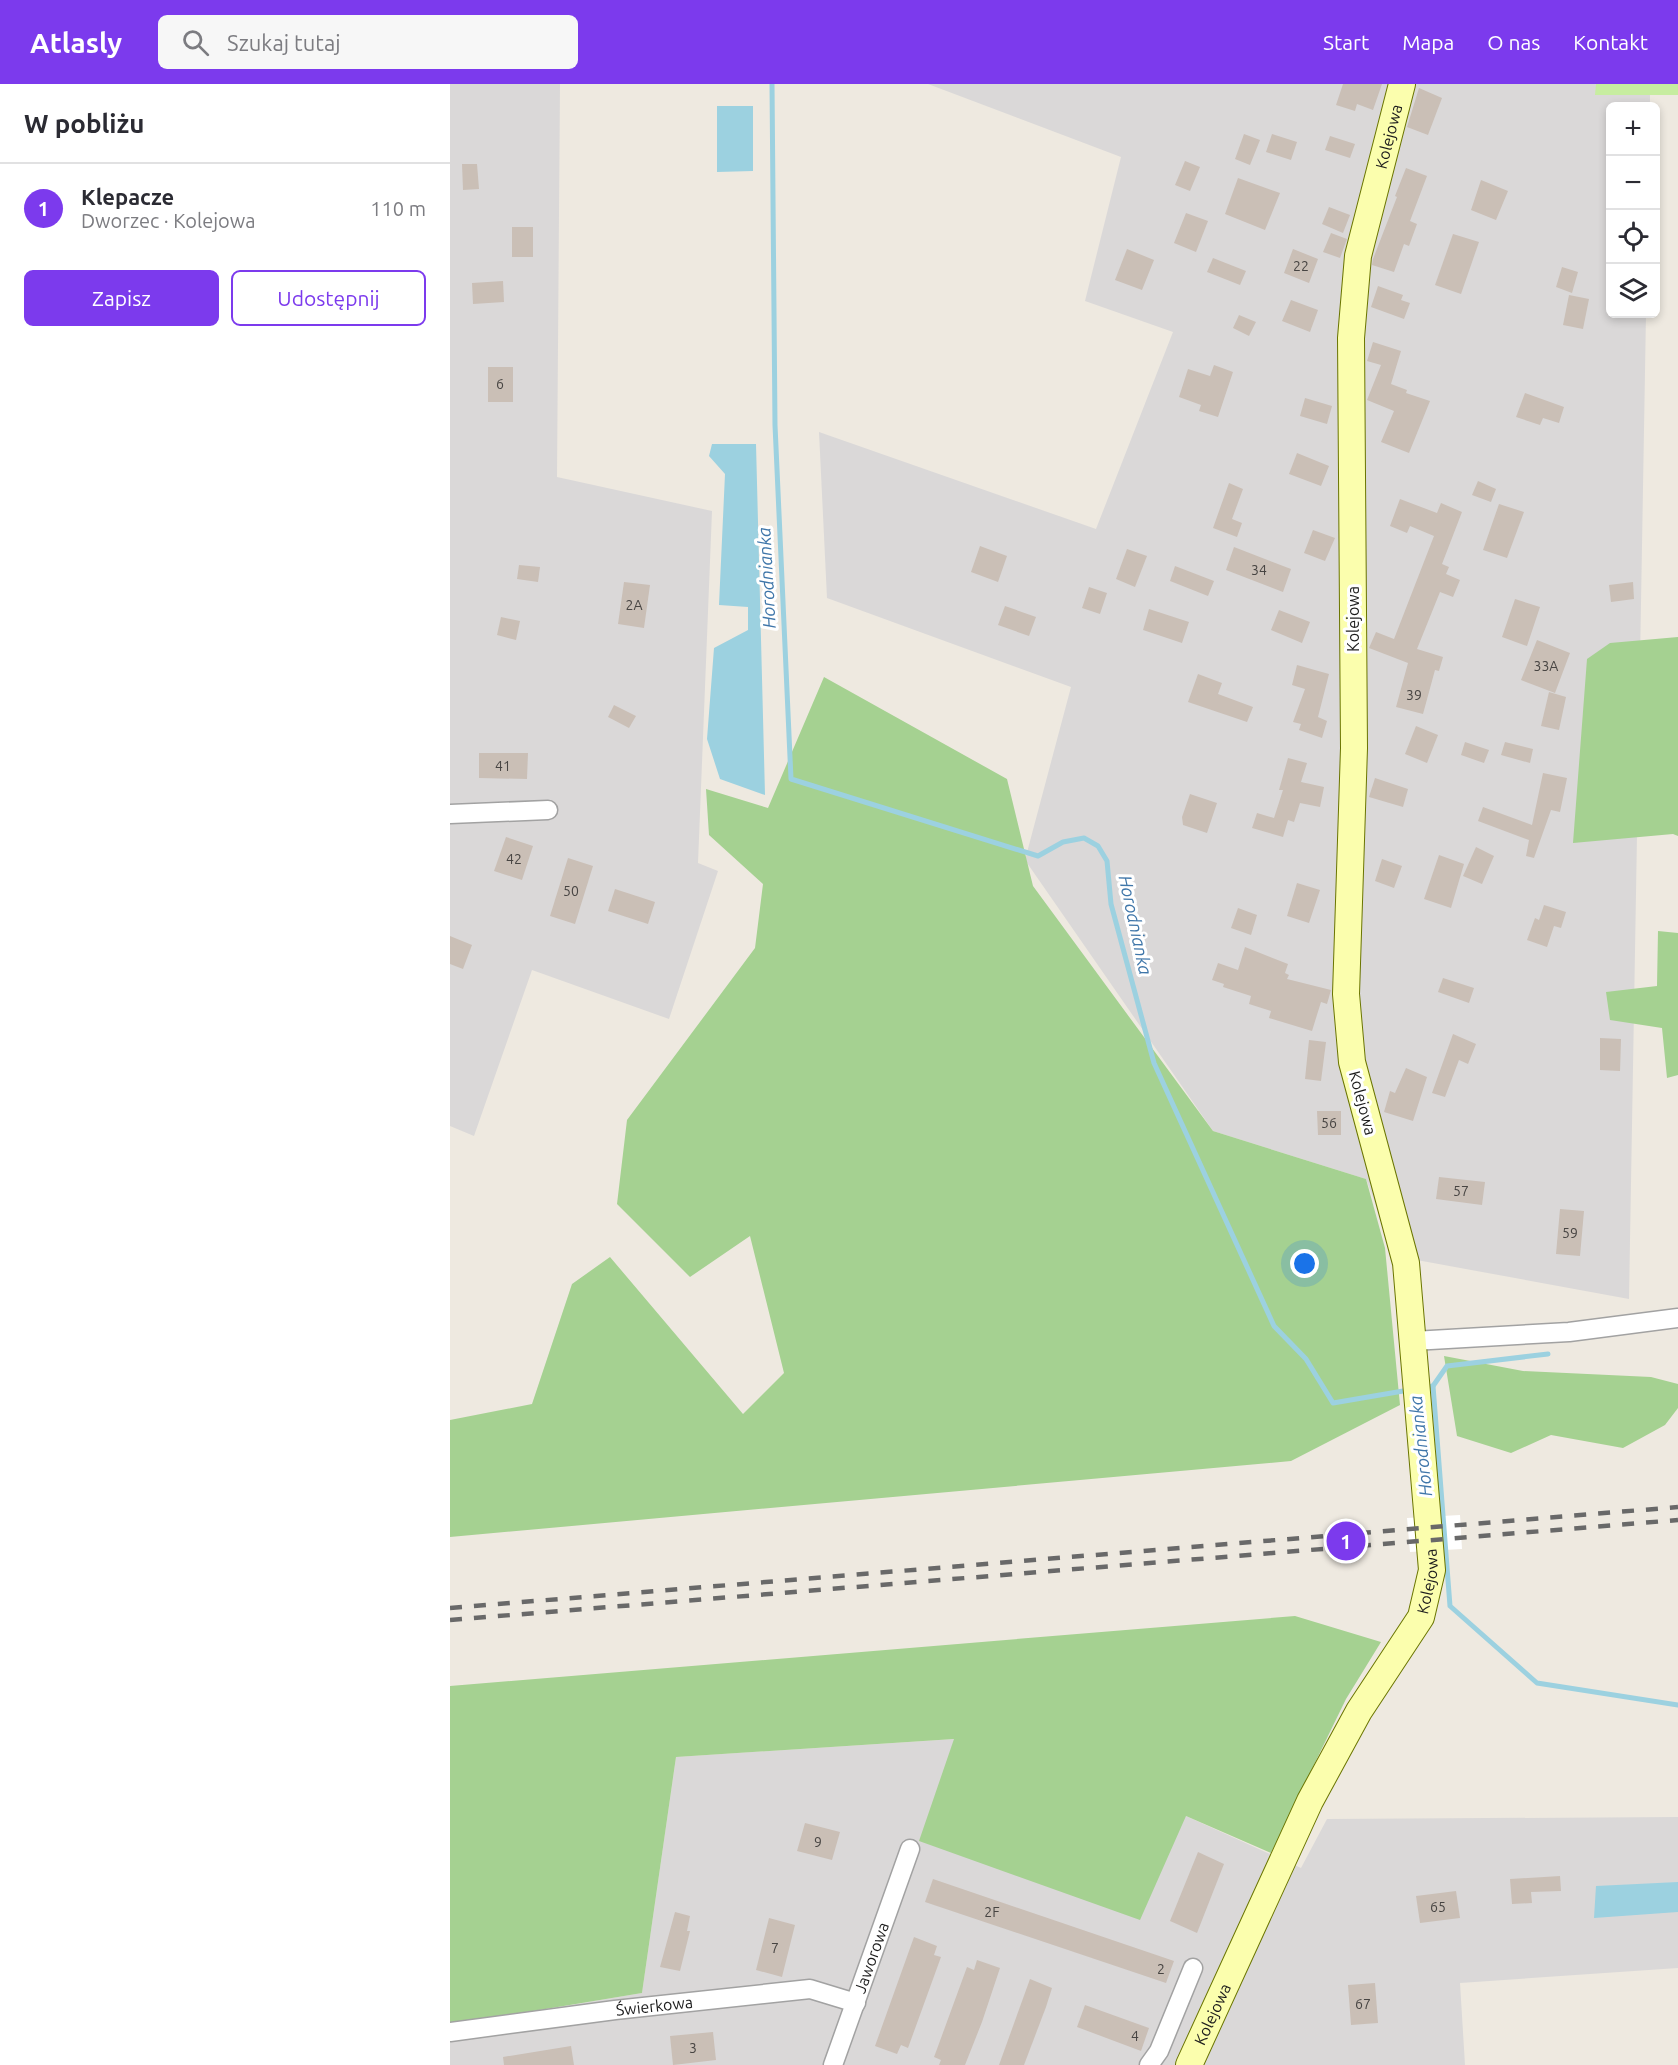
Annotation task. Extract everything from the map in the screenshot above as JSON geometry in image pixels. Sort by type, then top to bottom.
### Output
[{"type":"street","name":"Kolejowa","points":[[1189,2065],[1310,1801],[1359,1712],[1421,1617],[1430,1583],[1432,1556],[1406,1263],[1352,1062],[1346,994],[1354,747],[1351,338],[1358,256],[1402,84]]},
{"type":"street","points":[[450,814],[548,810]]},
{"type":"street","points":[[1413,1341],[1569,1332],[1678,1318]]},
{"type":"street","name":"Jaworowa","points":[[833,2065],[910,1849]]},
{"type":"street","points":[[1149,2065],[1159,2051],[1193,1968]]},
{"type":"street","name":"Świerkowa","points":[[450,2032],[615,2010],[810,1989],[856,2003]]},
{"type":"shaded area","points":[[450,84],[560,84],[557,477],[712,511],[698,863],[718,871],[669,1019],[532,970],[474,1136],[450,1126]]},
{"type":"shaded area","points":[[928,84],[1650,84],[1650,102],[1606,102],[1606,318],[1646,318],[1629,1299],[1395,1256],[1366,1179],[1213,1131],[1025,860],[1071,687],[827,598],[819,432],[1096,529],[1173,332],[1085,301],[1121,157]]},
{"type":"shaded area","points":[[955,1739],[1186,1816],[1301,1868],[1327,1819],[1678,1817],[1678,1968],[1460,1983],[1465,2065],[450,2065],[450,2025],[642,1993],[676,1757]]},
{"type":"green space","points":[[1596,84],[1678,84],[1678,95],[1595,95]]},
{"type":"green space","points":[[1678,637],[1678,836],[1673,834],[1573,843],[1587,659],[1610,643]]},
{"type":"green space","points":[[824,677],[1007,779],[1033,886],[1213,1131],[1366,1179],[1385,1248],[1400,1405],[1291,1461],[450,1537],[450,1420],[532,1404],[572,1284],[610,1257],[743,1414],[784,1373],[750,1236],[690,1277],[617,1204],[627,1120],[755,948],[763,884],[709,835],[706,789],[768,808]]},
{"type":"green space","points":[[1658,931],[1678,933],[1678,1075],[1667,1078],[1662,1028],[1610,1020],[1606,992],[1657,986]]},
{"type":"green space","points":[[1444,1356],[1523,1371],[1651,1377],[1678,1384],[1678,1408],[1665,1425],[1623,1448],[1551,1435],[1511,1453],[1457,1436]]},
{"type":"green space","points":[[1295,1616],[1381,1642],[1346,1699],[1271,1853],[1186,1816],[1140,1920],[919,1841],[954,1739],[676,1757],[642,1993],[450,2025],[450,1686]]},
{"type":"water","points":[[717,106],[753,106],[753,171],[717,172]]},
{"type":"water","points":[[712,444],[756,444],[765,795],[720,779],[707,739],[714,648],[748,630],[748,607],[719,605],[725,474],[709,456]]},
{"type":"water","points":[[1678,1882],[1678,1912],[1594,1918],[1596,1886]]},
{"type":"pier","points":[[1460,1515],[1462,1549],[1410,1552],[1407,1518]]},
{"type":"building","points":[[1343,84],[1382,84],[1373,110],[1357,104],[1355,111],[1336,105]]},
{"type":"building","points":[[1419,88],[1442,98],[1428,135],[1407,127]]},
{"type":"building","points":[[1244,134],[1260,140],[1250,165],[1235,159]]},
{"type":"building","points":[[1272,134],[1297,142],[1291,160],[1266,152]]},
{"type":"building","points":[[1330,136],[1355,144],[1350,158],[1325,150]]},
{"type":"building","points":[[1185,161],[1200,167],[1190,191],[1175,185]]},
{"type":"building","points":[[462,164],[477,164],[479,189],[463,190]]},
{"type":"building","points":[[1406,168],[1427,176],[1410,221],[1417,224],[1409,246],[1404,244],[1394,272],[1372,265]]},
{"type":"building","points":[[1238,178],[1280,193],[1265,230],[1225,214]]},
{"type":"building","points":[[1481,180],[1508,191],[1496,220],[1471,210]]},
{"type":"building","points":[[1329,207],[1350,215],[1343,233],[1322,224]]},
{"type":"building","points":[[1186,213],[1208,221],[1196,252],[1174,243]]},
{"type":"building","points":[[512,227],[533,227],[533,257],[512,257]]},
{"type":"building","points":[[1331,233],[1347,239],[1340,258],[1323,252]]},
{"type":"building","points":[[1453,234],[1479,242],[1461,294],[1435,285]]},
{"type":"building","points":[[1127,249],[1154,260],[1142,290],[1115,280]]},
{"type":"building","points":[[1293,249],[1318,259],[1309,283],[1284,273]]},
{"type":"building","points":[[1213,258],[1246,271],[1240,285],[1207,272]]},
{"type":"building","points":[[1562,267],[1578,272],[1572,293],[1556,287]]},
{"type":"building","points":[[503,281],[504,302],[473,304],[472,283]]},
{"type":"building","points":[[1378,286],[1403,295],[1401,300],[1410,303],[1404,319],[1371,307]]},
{"type":"building","points":[[1569,295],[1589,299],[1583,329],[1563,325]]},
{"type":"building","points":[[1291,300],[1318,310],[1310,332],[1282,321]]},
{"type":"building","points":[[1239,315],[1256,322],[1249,336],[1233,328]]},
{"type":"building","points":[[1373,342],[1401,351],[1391,384],[1407,390],[1406,393],[1430,401],[1409,453],[1381,442],[1394,411],[1367,400],[1381,365],[1367,361]]},
{"type":"building","points":[[1214,365],[1233,372],[1218,417],[1199,411],[1201,405],[1179,397],[1188,369],[1210,376]]},
{"type":"building","points":[[488,367],[513,367],[513,402],[488,402]]},
{"type":"building","points":[[1525,393],[1564,407],[1559,423],[1543,418],[1540,425],[1516,417]]},
{"type":"building","points":[[1305,398],[1332,406],[1327,424],[1300,416]]},
{"type":"building","points":[[1297,453],[1329,466],[1321,486],[1289,474]]},
{"type":"building","points":[[1478,481],[1496,489],[1491,502],[1472,495]]},
{"type":"building","points":[[1229,483],[1243,489],[1232,519],[1242,523],[1237,537],[1213,528]]},
{"type":"building","points":[[1400,499],[1437,513],[1441,503],[1462,512],[1442,564],[1449,567],[1446,574],[1460,580],[1453,597],[1440,592],[1417,649],[1443,657],[1439,671],[1435,670],[1423,714],[1396,707],[1408,663],[1369,648],[1376,632],[1394,639],[1434,536],[1410,526],[1407,533],[1390,526]]},
{"type":"building","points":[[1499,504],[1524,512],[1507,558],[1483,550]]},
{"type":"building","points":[[1313,530],[1335,538],[1325,561],[1304,553]]},
{"type":"building","points":[[980,546],[1007,556],[998,582],[971,572]]},
{"type":"building","points":[[1234,547],[1291,569],[1283,592],[1226,570]]},
{"type":"building","points":[[1127,549],[1147,556],[1135,587],[1116,579]]},
{"type":"building","points":[[519,565],[540,567],[538,582],[517,579]]},
{"type":"building","points":[[1175,566],[1214,581],[1208,596],[1170,581]]},
{"type":"building","points":[[624,582],[650,585],[644,628],[618,624]]},
{"type":"building","points":[[1633,582],[1634,599],[1611,602],[1609,585]]},
{"type":"building","points":[[1089,587],[1107,593],[1100,614],[1082,608]]},
{"type":"building","points":[[1515,599],[1540,607],[1527,646],[1502,637]]},
{"type":"building","points":[[1005,606],[1036,617],[1029,636],[998,625]]},
{"type":"building","points":[[1149,609],[1189,622],[1182,643],[1143,630]]},
{"type":"building","points":[[1279,610],[1310,622],[1302,643],[1271,630]]},
{"type":"building","points":[[501,617],[520,621],[516,640],[497,635]]},
{"type":"building","points":[[1537,640],[1570,653],[1555,693],[1521,680]]},
{"type":"building","points":[[1297,665],[1329,674],[1318,717],[1327,721],[1322,738],[1299,730],[1301,724],[1293,722],[1305,689],[1292,685]]},
{"type":"building","points":[[1198,674],[1222,683],[1218,694],[1253,707],[1247,722],[1188,702]]},
{"type":"building","points":[[1549,692],[1566,697],[1559,730],[1541,726]]},
{"type":"building","points":[[614,705],[636,716],[629,728],[608,717]]},
{"type":"building","points":[[1416,726],[1438,735],[1427,763],[1405,754]]},
{"type":"building","points":[[1465,742],[1489,750],[1484,763],[1461,755]]},
{"type":"building","points":[[1505,742],[1533,749],[1530,763],[1501,755]]},
{"type":"building","points":[[479,753],[528,753],[527,779],[479,778]]},
{"type":"building","points":[[1288,758],[1307,763],[1301,782],[1324,787],[1320,807],[1300,803],[1294,822],[1288,820],[1283,837],[1252,828],[1257,813],[1274,818],[1283,790],[1279,790]]},
{"type":"building","points":[[1543,773],[1567,778],[1560,812],[1551,810],[1534,858],[1526,856],[1529,840],[1478,821],[1483,807],[1532,825]]},
{"type":"building","points":[[1375,778],[1408,789],[1403,807],[1369,797]]},
{"type":"building","points":[[1190,794],[1217,803],[1207,833],[1183,825],[1182,817]]},
{"type":"building","points":[[506,837],[533,846],[522,880],[494,871]]},
{"type":"building","points":[[1476,847],[1494,856],[1482,884],[1463,876]]},
{"type":"building","points":[[1439,855],[1464,864],[1451,908],[1424,899]]},
{"type":"building","points":[[568,858],[593,866],[575,924],[550,916]]},
{"type":"building","points":[[1382,859],[1402,866],[1394,888],[1375,881]]},
{"type":"building","points":[[1297,883],[1320,890],[1309,923],[1287,916]]},
{"type":"building","points":[[615,889],[655,902],[648,924],[608,911]]},
{"type":"building","points":[[1544,905],[1566,912],[1561,928],[1554,926],[1547,947],[1527,940],[1535,918],[1539,920]]},
{"type":"building","points":[[1238,908],[1257,915],[1251,935],[1231,928]]},
{"type":"building","points":[[450,936],[472,945],[463,969],[450,964]]},
{"type":"building","points":[[1245,947],[1288,964],[1285,973],[1289,975],[1287,979],[1331,990],[1327,1004],[1321,1002],[1312,1031],[1269,1018],[1271,1011],[1249,1004],[1251,996],[1223,987],[1224,984],[1212,980],[1218,963],[1238,970]]},
{"type":"building","points":[[1443,978],[1474,988],[1469,1003],[1438,992]]},
{"type":"building","points":[[1453,1034],[1476,1044],[1468,1064],[1459,1060],[1445,1097],[1432,1093]]},
{"type":"building","points":[[1600,1038],[1621,1039],[1620,1071],[1600,1070]]},
{"type":"building","points":[[1309,1040],[1326,1042],[1321,1081],[1305,1079]]},
{"type":"building","points":[[1406,1068],[1427,1077],[1413,1121],[1384,1112],[1390,1091],[1395,1093]]},
{"type":"building","points":[[1317,1111],[1341,1111],[1341,1135],[1318,1135]]},
{"type":"building","points":[[1439,1177],[1485,1182],[1482,1205],[1436,1199]]},
{"type":"building","points":[[1560,1209],[1584,1211],[1580,1256],[1556,1254]]},
{"type":"building","points":[[805,1823],[840,1832],[832,1860],[797,1851]]},
{"type":"building","points":[[1198,1852],[1224,1864],[1197,1933],[1170,1921]]},
{"type":"building","points":[[1560,1876],[1561,1891],[1531,1892],[1532,1903],[1512,1904],[1510,1879]]},
{"type":"building","points":[[933,1879],[1174,1961],[1166,1983],[925,1902]]},
{"type":"building","points":[[1456,1891],[1460,1918],[1420,1923],[1416,1896]]},
{"type":"building","points":[[675,1912],[690,1916],[687,1931],[690,1931],[680,1971],[660,1967]]},
{"type":"building","points":[[769,1918],[795,1925],[782,1977],[756,1970]]},
{"type":"building","points":[[914,1937],[937,1946],[934,1955],[941,1957],[908,2048],[901,2045],[897,2054],[875,2046]]},
{"type":"building","points":[[977,1960],[1000,1968],[982,2022],[965,2065],[939,2065],[941,2060],[934,2057],[967,1967],[974,1970]]},
{"type":"building","points":[[1030,1979],[1052,1988],[1046,2007],[1024,2065],[999,2065]]},
{"type":"building","points":[[1375,1983],[1378,2023],[1351,2025],[1348,1985]]},
{"type":"building","points":[[1085,2005],[1149,2028],[1141,2051],[1077,2027]]},
{"type":"building","points":[[713,2032],[716,2060],[673,2065],[670,2036]]},
{"type":"building","points":[[571,2046],[574,2065],[504,2065],[503,2057]]},
{"type":"waterway","name":"Horodnianka","points":[[772,84],[775,425],[791,779],[1038,856],[1063,842],[1084,838],[1098,846],[1107,861],[1111,904],[1154,1063],[1274,1326],[1306,1359],[1333,1403],[1409,1390]]},
{"type":"waterway","points":[[1433,1386],[1447,1366],[1548,1354]]},
{"type":"waterway","name":"Horodnianka","points":[[1424,1388],[1433,1386],[1450,1606],[1537,1683],[1678,1705]]},
{"type":"railway","points":[[450,1608],[1678,1507]]},
{"type":"railway","points":[[450,1620],[1678,1520]]},
{"type":"place","name":"Klepacze","points":[[1346,1541]]}]
